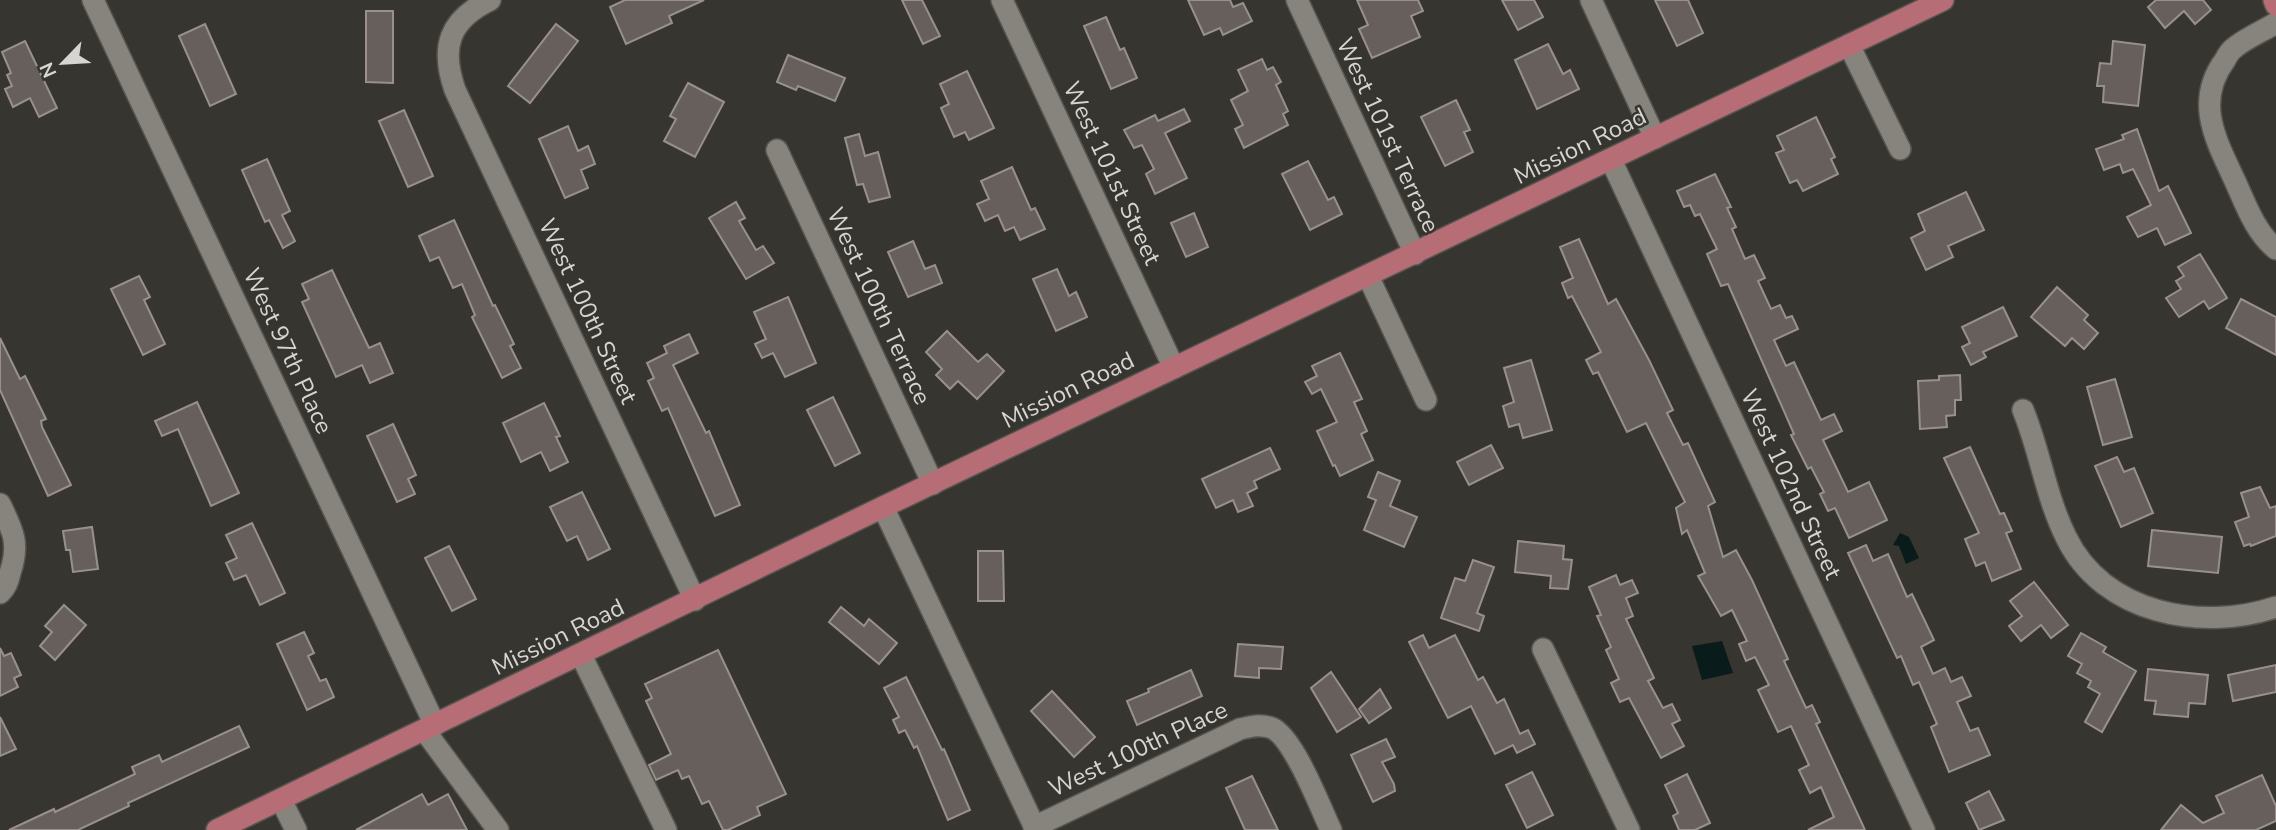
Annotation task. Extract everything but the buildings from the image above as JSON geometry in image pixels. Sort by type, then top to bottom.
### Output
[{"type":"main road","name":"Mission Road","points":[[217,830],[883,507],[1943,0]]},
{"type":"main road","points":[[2274,0],[2276,5]]},
{"type":"street","name":"West 97th Place","points":[[93,0],[430,728],[498,830]]},
{"type":"street","name":"West 100th Street","points":[[491,0],[462,18],[449,41],[447,68],[695,600]]},
{"type":"street","name":"West 101st Street","points":[[1002,0],[1174,369]]},
{"type":"street","name":"West 101st Terrace","points":[[1297,0],[1415,254]]},
{"type":"street","points":[[1591,0],[1655,138]]},
{"type":"street","points":[[2276,23],[2234,48],[2217,70],[2210,92],[2209,115],[2215,138],[2254,223],[2267,242],[2276,249]]},
{"type":"street","points":[[1849,45],[1900,149]]},
{"type":"street","name":"West 100th Terrace","points":[[777,150],[933,484]]},
{"type":"street","name":"West 102nd Street","points":[[1611,160],[1924,830]]},
{"type":"street","points":[[1368,276],[1426,400]]},
{"type":"street","points":[[2023,410],[2040,456],[2055,514],[2076,554],[2099,579],[2123,597],[2168,614],[2221,619],[2253,615],[2276,607]]},
{"type":"street","points":[[0,504],[13,534],[17,553],[3,590]]},
{"type":"street","points":[[883,507],[1035,828]]},
{"type":"street","points":[[1543,649],[1629,830]]},
{"type":"street","points":[[581,655],[666,830]]},
{"type":"street","name":"West 100th Place","points":[[1035,828],[1240,729],[1257,725],[1274,729],[1294,750],[1331,830]]},
{"type":"street","points":[[281,800],[296,830]]},
{"type":"shaded area","points":[[1900,533],[1909,537],[1919,558],[1906,564],[1899,546],[1893,545]]},
{"type":"shaded area","points":[[1722,641],[1733,673],[1702,680],[1692,646]]}]
